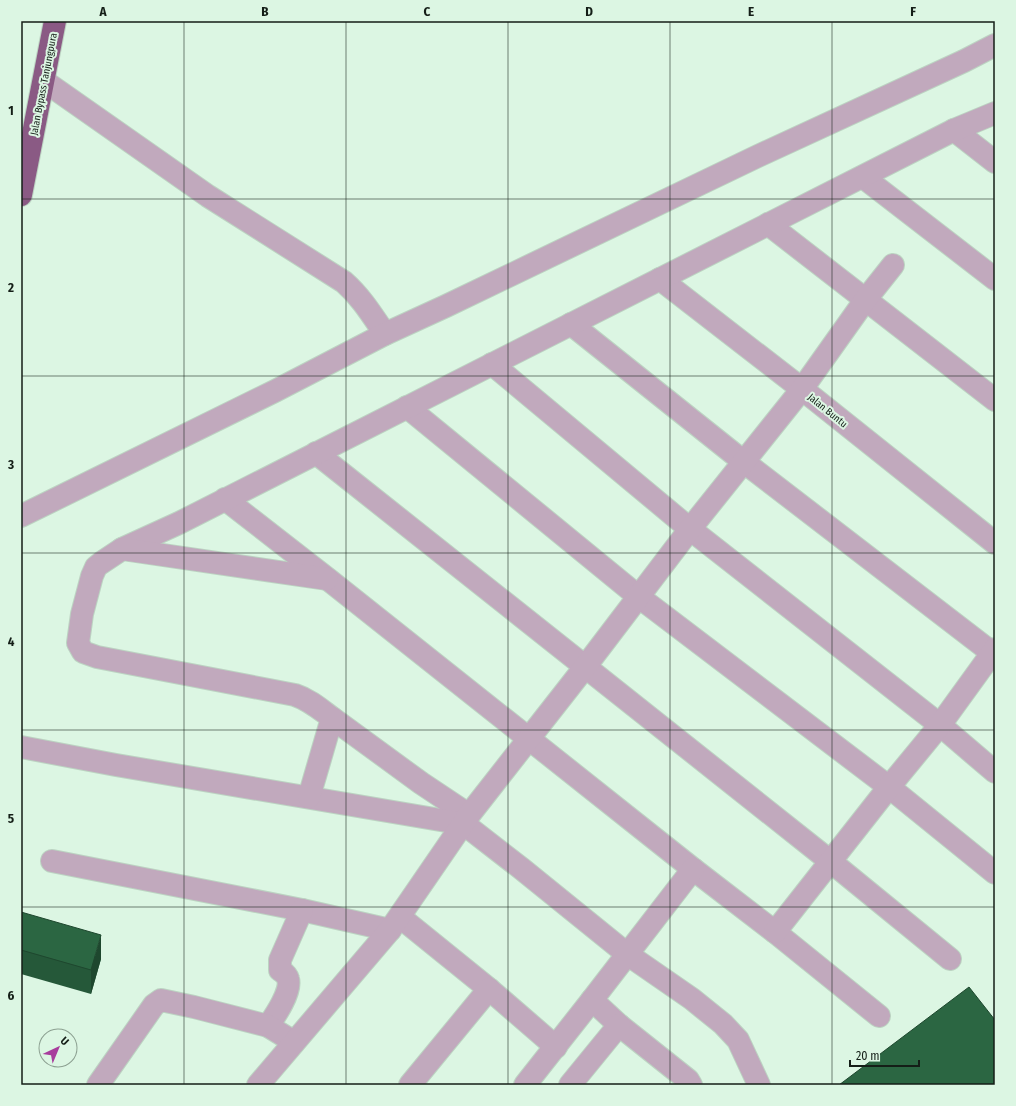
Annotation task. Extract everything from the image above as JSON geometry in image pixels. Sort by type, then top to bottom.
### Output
[{"type":"highway","name":"Jalan Bypass Tanjungpura","points":[[21,195],[55,21]]},
{"type":"street","points":[[21,516],[275,391],[385,334],[995,45]]},
{"type":"street","points":[[44,80],[208,196],[344,282],[367,306],[385,334]]},
{"type":"street","points":[[759,1085],[738,1040],[723,1024],[692,999],[627,954],[522,869],[467,820],[421,783],[312,703],[295,695],[97,657],[83,652],[78,643],[82,614],[92,576],[96,567],[122,549],[225,499],[954,130],[995,113]]},
{"type":"street","points":[[954,130],[995,162]]},
{"type":"street","points":[[863,177],[995,279]]},
{"type":"street","points":[[768,224],[995,400]]},
{"type":"street","points":[[258,1085],[394,924],[467,820],[690,529],[802,389],[866,299],[893,265]]},
{"type":"street","name":"Jalan Buntu","points":[[660,279],[802,389],[995,543]]},
{"type":"street","points":[[571,324],[744,462],[994,652],[940,725],[830,861],[775,932]]},
{"type":"street","points":[[492,364],[690,529],[940,725],[995,772]]},
{"type":"street","points":[[407,407],[639,596],[889,787],[995,873]]},
{"type":"street","points":[[316,453],[830,861],[950,959]]},
{"type":"street","points":[[225,499],[530,738],[693,869],[775,932],[878,1016]]},
{"type":"street","points":[[122,549],[330,580]]},
{"type":"street","points":[[309,797],[332,718]]},
{"type":"street","points":[[21,747],[116,765],[309,797],[467,820]]},
{"type":"street","points":[[52,861],[302,910],[394,924],[489,989],[556,1047]]},
{"type":"street","points":[[524,1085],[556,1047],[693,869]]},
{"type":"street","points":[[268,1026],[284,1000],[289,982],[288,977],[280,970],[280,960],[302,910]]},
{"type":"street","points":[[410,1085],[489,989]]},
{"type":"street","points":[[98,1085],[154,1005],[161,1000],[268,1026],[294,1042]]},
{"type":"street","points":[[592,1000],[619,1025],[688,1080],[691,1085]]},
{"type":"street","points":[[570,1085],[619,1025]]},
{"type":"building","points":[[21,912],[101,935],[91,970],[21,950]]},
{"type":"building","points":[[969,987],[995,1020],[995,1085],[839,1085]]}]
